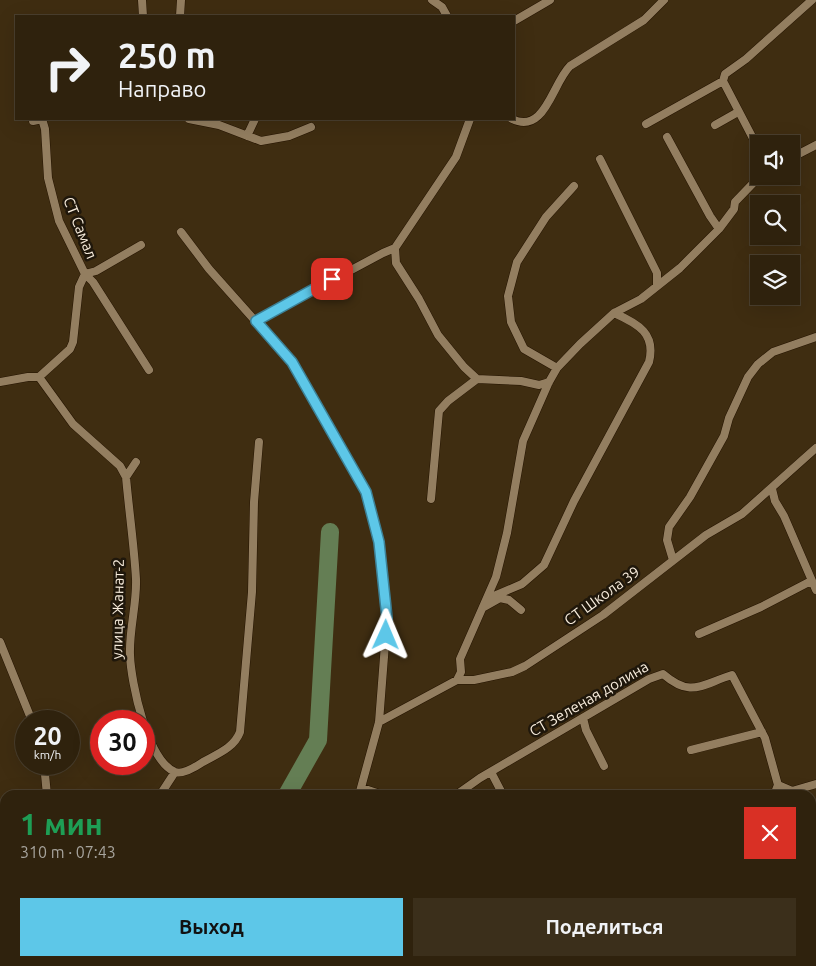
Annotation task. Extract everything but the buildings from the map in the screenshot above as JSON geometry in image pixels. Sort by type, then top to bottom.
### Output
[{"type":"street","points":[[142,0],[143,15]]},
{"type":"street","points":[[180,15],[181,0]]},
{"type":"street","points":[[432,0],[445,4]]},
{"type":"street","points":[[515,19],[550,0]]},
{"type":"street","points":[[514,120],[520,123],[533,121],[541,114],[562,74],[570,66],[644,20],[664,0]]},
{"type":"street","points":[[751,135],[723,81],[725,74],[746,59],[812,0]]},
{"type":"street","points":[[646,124],[723,81]]},
{"type":"street","points":[[715,125],[738,112]]},
{"type":"street","name":"СТ Самал","points":[[42,120],[45,129],[46,162],[55,209],[85,274],[93,282],[149,370]]},
{"type":"street","points":[[194,120],[219,125],[262,141],[289,136],[311,127]]},
{"type":"street","points":[[247,136],[255,120]]},
{"type":"street","points":[[470,120],[456,157],[396,248],[396,263],[419,299],[438,335],[464,367],[477,379]]},
{"type":"street","points":[[667,137],[719,229]]},
{"type":"street","points":[[800,153],[816,145]]},
{"type":"street","points":[[600,159],[657,273],[657,286]]},
{"type":"street","points":[[457,680],[461,672],[460,659],[482,608],[488,599],[502,559],[523,441],[548,382],[557,368],[585,339],[614,314],[641,299],[680,268],[719,229],[734,209],[735,202],[751,185]]},
{"type":"street","points":[[557,368],[524,349],[511,322],[508,296],[517,262],[546,217],[574,186]]},
{"type":"street","points":[[180,232],[209,270],[292,362],[366,492],[379,542],[387,618],[379,722],[360,790]]},
{"type":"street","points":[[0,382],[39,377],[70,348],[73,342],[79,287],[85,274],[96,271],[141,245]]},
{"type":"street","points":[[256,321],[383,253],[396,248]]},
{"type":"street","points":[[488,599],[522,584],[544,564],[574,501],[649,362],[652,345],[647,336],[639,326],[614,314]]},
{"type":"street","points":[[673,560],[667,540],[669,526],[698,484],[724,436],[729,418],[748,377],[758,364],[773,352],[816,336]]},
{"type":"street","points":[[39,377],[72,424],[120,466],[126,477],[136,462]]},
{"type":"street","points":[[431,499],[439,411],[448,401],[477,379],[521,381],[539,385],[548,382]]},
{"type":"street","points":[[163,790],[175,772],[198,766],[237,741],[240,732],[252,592],[254,502],[259,442]]},
{"type":"street","name":"СТ Школа 39","points":[[379,722],[457,680],[474,680],[512,672],[525,666],[603,615],[706,535],[742,514],[816,448]]},
{"type":"street","name":"улица Жанат-2","points":[[126,477],[136,581],[130,637],[132,673],[151,743],[164,762],[175,772]]},
{"type":"street","points":[[772,489],[775,501],[812,568],[812,581],[816,590]]},
{"type":"street","points":[[699,634],[790,593],[812,581]]},
{"type":"street","points":[[482,608],[500,598],[509,600],[521,610]]},
{"type":"street","points":[[0,642],[28,710]]},
{"type":"street","name":"СТ Зеленая долина","points":[[464,790],[583,718],[657,675],[662,674],[675,684],[690,689],[732,675],[765,738],[778,785]]},
{"type":"street","points":[[583,718],[586,730],[604,766]]},
{"type":"street","points":[[691,750],[762,732]]},
{"type":"street","points":[[491,772],[500,790]]},
{"type":"street","points":[[45,775],[47,790]]},
{"type":"street","points":[[776,790],[778,785],[792,790],[816,784]]},
{"type":"waterway","points":[[290,790],[318,740],[330,532]]},
{"type":"route","points":[[332,279],[256,321],[292,362],[327,427],[366,492],[379,542],[387,618],[386,635]]}]
